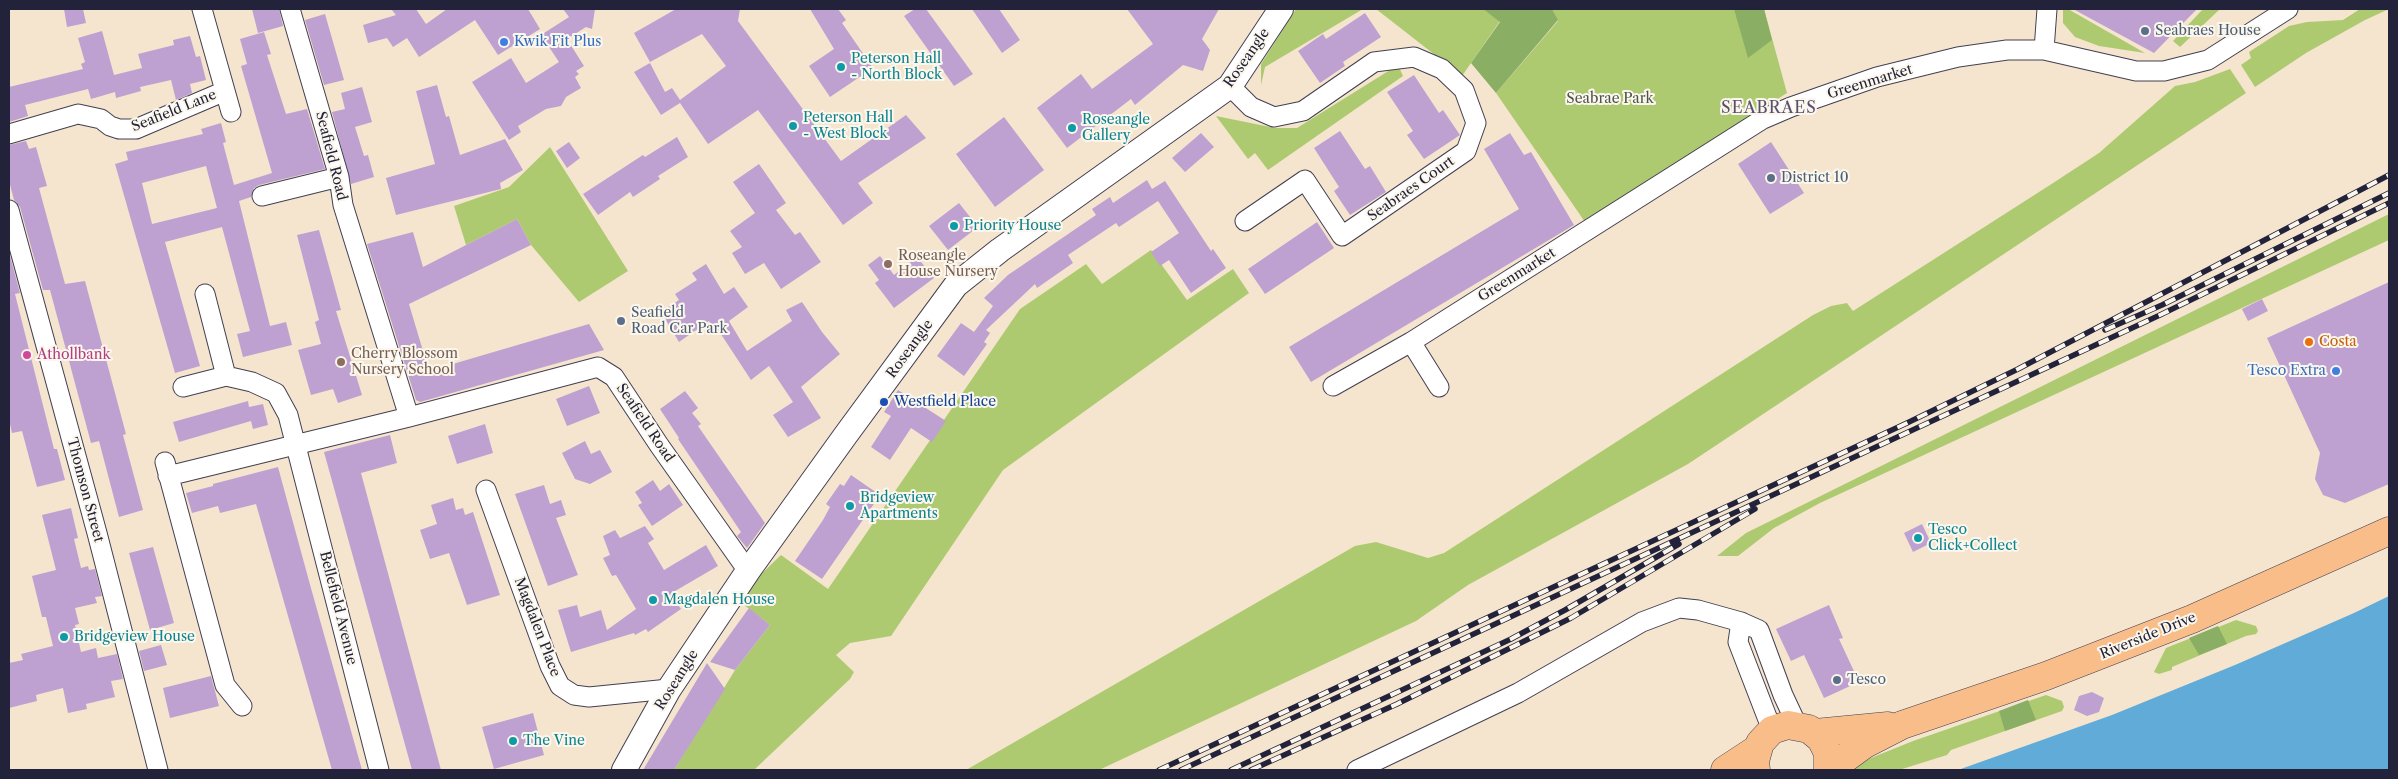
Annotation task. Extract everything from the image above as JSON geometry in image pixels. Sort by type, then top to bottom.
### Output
[{"type":"main road","name":"Riverside Drive","points":[[1829,770],[1866,744],[1902,725],[2046,676],[2185,622],[2389,531]]},
{"type":"main road","name":"Riverside Drive","points":[[1725,770],[1779,742],[1902,725]]},
{"type":"main road","name":"Riverside Drive","points":[[1779,742],[1825,746],[1828,753],[1829,770]]},
{"type":"street","name":"Seafield Lane","points":[[202,9],[232,112]]},
{"type":"street","name":"Seafield Road","points":[[290,9],[339,178],[343,205],[408,417]]},
{"type":"street","name":"Roseangle","points":[[624,770],[669,689],[748,571],[956,285],[1000,250],[1230,86],[1281,9]]},
{"type":"street","points":[[2044,50],[2047,9]]},
{"type":"street","name":"Greenmarket","points":[[1333,386],[1411,342],[1764,120],[1877,77],[1958,57],[2007,50],[2044,50],[2136,71],[2164,71],[2208,60],[2288,9]]},
{"type":"street","name":"Seabraes Court","points":[[1230,86],[1251,107],[1274,117],[1303,111],[1374,62],[1414,57],[1442,69],[1464,90],[1476,123],[1466,151],[1342,236],[1306,180],[1245,221]]},
{"type":"street","name":"Seafield Lane","points":[[9,134],[78,114],[101,119],[110,126],[119,129],[136,129],[226,91]]},
{"type":"street","points":[[262,196],[339,178]]},
{"type":"street","name":"Thomson Street","points":[[9,210],[97,534],[158,770]]},
{"type":"street","points":[[183,387],[226,376],[205,294]]},
{"type":"street","points":[[1411,342],[1439,387]]},
{"type":"street","name":"Seafield Road","points":[[242,706],[225,685],[166,469],[196,470],[598,367],[614,377],[658,445],[748,571]]},
{"type":"street","name":"Bellefield Avenue","points":[[226,376],[252,382],[276,393],[288,415],[379,770]]},
{"type":"street","name":"Magdalen Place","points":[[486,490],[550,666],[560,686],[574,695],[589,698],[669,689]]},
{"type":"street","points":[[1357,770],[1518,693],[1642,622],[1679,608],[1698,610],[1741,622],[1759,630],[1783,695],[1779,742]]},
{"type":"street","points":[[1741,622],[1738,642],[1779,742]]},
{"type":"green space","points":[[1296,9],[1363,9],[1265,67],[1261,85],[1261,64]]},
{"type":"green space","points":[[1376,9],[1483,9],[1500,21],[1462,76]]},
{"type":"green space","points":[[1483,9],[1552,9],[1558,20],[1496,93],[1471,63],[1500,22]]},
{"type":"green space","name":"Seabrae Park","points":[[1552,9],[1764,9],[1787,93],[1585,222],[1496,93],[1558,21]]},
{"type":"green space","points":[[1734,9],[1764,9],[1772,40],[1748,58]]},
{"type":"green space","points":[[2063,9],[2068,9],[2145,53],[2099,46],[2075,37],[2063,23]]},
{"type":"green space","points":[[2203,9],[2220,9],[2180,47],[2173,41]]},
{"type":"green space","points":[[2360,9],[2389,9],[2365,20],[2306,53],[2255,87],[2241,65],[2251,58],[2249,52],[2289,26],[2307,22],[2343,20]]},
{"type":"green space","points":[[1398,65],[1403,76],[1268,170],[1255,153],[1248,159],[1216,116],[1275,128],[1297,128]]},
{"type":"green space","points":[[2230,69],[2246,93],[1688,464],[1468,585],[1416,621],[1099,770],[966,770],[1355,546],[1376,542],[1428,558],[1444,553],[1813,315],[1831,306],[1847,303],[1853,311],[2099,153],[2175,86],[2195,82]]},
{"type":"green space","points":[[550,147],[628,271],[579,302],[531,245],[517,219],[466,245],[454,206],[509,187]]},
{"type":"green space","points":[[2389,214],[2389,240],[1820,503],[1774,528],[1738,556],[1717,556],[1746,533]]},
{"type":"green space","points":[[1151,250],[1187,300],[1233,269],[1249,293],[1003,470],[891,636],[850,643],[836,655],[854,672],[850,679],[754,770],[674,770],[735,670],[770,625],[739,601],[754,581],[781,555],[828,589],[1020,309],[1086,264],[1102,284]]},
{"type":"green space","points":[[2236,620],[2256,626],[2258,631],[2256,634],[2246,636],[2172,667],[2172,670],[2159,674],[2154,672],[2166,648]]},
{"type":"green space","points":[[2218,626],[2227,644],[2199,655],[2189,638]]},
{"type":"green space","points":[[2046,695],[2062,701],[2064,707],[2062,711],[1951,750],[1947,755],[1899,770],[1849,770],[1871,758],[1913,741]]},
{"type":"green space","points":[[2028,700],[2036,720],[2005,731],[1999,711]]},
{"type":"water","points":[[2389,596],[2389,770],[1958,770],[2112,715],[2235,665]]},
{"type":"building","points":[[64,9],[83,9],[86,23],[67,27]]},
{"type":"building","points":[[252,9],[279,9],[283,26],[258,33]]},
{"type":"building","points":[[391,9],[416,9],[426,24],[447,9],[528,9],[540,29],[498,55],[475,20],[419,57],[407,38],[393,47],[387,38],[368,43],[363,25],[396,15]]},
{"type":"building","points":[[563,9],[595,9],[592,29],[586,27],[567,39],[584,66],[576,71],[579,74],[575,77],[581,88],[566,97],[561,106],[546,109],[518,126],[521,132],[509,140],[472,82],[511,58],[526,83],[559,62],[541,35],[569,17]]},
{"type":"building","points":[[676,9],[740,9],[738,21],[841,161],[906,115],[926,138],[858,183],[873,203],[843,225],[758,110],[708,144],[680,103],[661,115],[634,72],[650,63],[665,92],[672,88],[680,100],[726,66],[702,34],[650,62],[634,33]]},
{"type":"building","name":"Peterson Hall - North Block","points":[[810,9],[838,9],[846,20],[842,23],[873,68],[830,97],[809,66],[834,49]]},
{"type":"building","points":[[915,9],[926,9],[973,74],[954,86],[904,16]]},
{"type":"building","points":[[972,9],[999,9],[1020,40],[1002,53]]},
{"type":"building","points":[[1127,9],[1219,9],[1202,39],[1210,50],[1203,71],[1183,65],[1135,105],[1131,99],[1067,148],[1037,108],[1081,74],[1092,89],[1153,44]]},
{"type":"building","name":"Seabraes House","points":[[2073,9],[2197,9],[2154,53]]},
{"type":"building","points":[[1365,13],[1381,37],[1343,62],[1345,66],[1320,83],[1298,51],[1323,34],[1326,39]]},
{"type":"building","points":[[325,14],[344,80],[324,85],[305,20]]},
{"type":"building","points":[[102,31],[114,75],[142,68],[138,54],[174,45],[173,40],[190,36],[196,57],[200,56],[206,80],[190,84],[192,93],[176,100],[171,80],[140,87],[141,91],[116,98],[115,92],[91,99],[88,89],[25,105],[28,116],[9,122],[9,87],[83,69],[81,64],[85,62],[78,38]]},
{"type":"building","points":[[264,32],[271,54],[267,55],[286,114],[307,109],[325,169],[259,185],[254,188],[251,197],[239,201],[270,326],[286,322],[292,345],[243,357],[237,334],[250,331],[222,227],[165,242],[200,366],[175,373],[115,164],[128,160],[126,152],[203,134],[201,129],[221,123],[226,142],[223,143],[234,185],[272,173],[241,66],[247,64],[240,39]],"holes":[[[206,166],[217,208],[152,224],[142,183]]]},
{"type":"building","points":[[1414,75],[1439,113],[1443,110],[1460,135],[1424,159],[1407,135],[1413,131],[1387,92]]},
{"type":"building","points":[[437,85],[446,117],[449,116],[460,155],[505,139],[523,170],[500,183],[501,189],[396,215],[386,178],[435,164],[416,91]]},
{"type":"building","points":[[362,87],[372,122],[355,127],[364,156],[368,155],[374,177],[351,184],[332,112],[345,109],[341,93]]},
{"type":"building","points":[[1004,117],[1044,170],[995,207],[956,154]]},
{"type":"building","points":[[1340,131],[1365,169],[1370,166],[1386,192],[1350,215],[1334,191],[1339,187],[1314,148]]},
{"type":"building","points":[[1201,133],[1214,147],[1185,172],[1172,158]]},
{"type":"building","points":[[1510,133],[1524,155],[1531,152],[1574,225],[1311,382],[1289,347],[1519,209],[1484,149]]},
{"type":"building","points":[[677,137],[688,157],[658,176],[660,179],[633,197],[630,192],[598,215],[583,194],[643,155],[645,157]]},
{"type":"building","points":[[26,141],[29,149],[36,147],[47,186],[39,188],[65,284],[85,281],[126,434],[123,435],[143,510],[119,517],[99,441],[91,443],[50,290],[43,290],[20,207],[14,200],[9,181],[9,145]]},
{"type":"building","points":[[569,142],[580,158],[567,168],[556,151]]},
{"type":"building","name":"District 10","points":[[1771,142],[1804,193],[1770,214],[1738,164]]},
{"type":"building","points":[[759,164],[786,203],[776,210],[795,235],[800,232],[821,262],[781,289],[764,263],[745,274],[732,253],[742,247],[730,231],[755,213],[733,182]]},
{"type":"building","points":[[1147,180],[1152,189],[1165,181],[1211,251],[1213,249],[1226,268],[1191,293],[1169,260],[1160,266],[1151,252],[1179,233],[1158,201],[1119,227],[1116,223],[1068,255],[1073,263],[1037,288],[1035,284],[986,330],[990,333],[984,342],[987,344],[964,376],[937,356],[961,323],[974,332],[993,306],[984,298],[1008,275],[1096,215],[1092,209],[1110,197],[1113,203]]},
{"type":"building","name":"Priority House","points":[[959,203],[978,227],[948,250],[929,226]]},
{"type":"building","points":[[517,219],[531,245],[409,304],[429,371],[589,324],[604,350],[420,402],[416,400],[367,244],[413,232],[423,267]]},
{"type":"building","points":[[1317,222],[1334,248],[1265,294],[1248,269]]},
{"type":"building","points":[[319,230],[341,310],[336,311],[362,395],[338,403],[333,389],[311,395],[298,350],[321,344],[315,322],[319,320],[297,235]]},
{"type":"building","points":[[9,252],[20,293],[15,294],[54,449],[57,449],[65,480],[37,487],[22,431],[12,433],[9,420]]},
{"type":"building","points":[[880,256],[894,275],[917,257],[934,278],[894,308],[875,283],[879,280],[868,265]]},
{"type":"building","points":[[706,264],[724,294],[734,287],[748,307],[729,321],[747,351],[792,321],[786,310],[802,302],[822,332],[840,354],[801,387],[821,418],[788,437],[773,415],[793,402],[769,366],[751,380],[715,325],[713,327],[709,321],[679,342],[661,312],[679,300],[675,294],[697,280],[692,273]]},
{"type":"building","name":"Tesco Extra","points":[[2389,282],[2389,484],[2345,503],[2323,495],[2315,479],[2320,453],[2267,338]]},
{"type":"building","points":[[2262,299],[2268,311],[2248,321],[2242,309]]},
{"type":"building","points":[[589,386],[600,413],[567,426],[556,399]]},
{"type":"building","points":[[898,390],[946,421],[932,442],[911,428],[890,460],[871,447],[891,416],[884,412]]},
{"type":"building","points":[[685,391],[698,408],[692,413],[701,424],[698,426],[765,523],[747,548],[737,536],[741,532],[660,409]]},
{"type":"building","points":[[248,401],[249,407],[263,404],[268,425],[253,429],[251,421],[179,442],[173,422]]},
{"type":"building","points":[[485,424],[493,453],[457,464],[448,436]]},
{"type":"building","points":[[390,435],[397,463],[361,473],[441,770],[412,770],[324,452]]},
{"type":"building","points":[[585,441],[591,454],[600,450],[612,472],[590,484],[575,479],[562,453]]},
{"type":"building","points":[[278,467],[362,770],[332,770],[256,504],[220,513],[218,506],[192,513],[186,493]]},
{"type":"building","points":[[851,475],[880,495],[822,579],[795,561],[823,520],[830,507],[826,504],[840,484],[844,486]]},
{"type":"building","points":[[653,480],[660,491],[669,484],[683,505],[652,526],[638,505],[642,503],[635,492]]},
{"type":"building","points":[[544,485],[550,504],[561,500],[566,515],[556,518],[578,575],[548,586],[515,494]]},
{"type":"building","points":[[453,498],[456,510],[463,508],[465,515],[473,512],[500,595],[467,605],[449,553],[430,559],[420,530],[437,524],[431,505]]},
{"type":"building","name":"Bridgeview House","points":[[71,508],[78,538],[74,539],[81,568],[88,566],[89,570],[95,569],[102,596],[95,597],[97,603],[75,608],[79,624],[75,625],[81,652],[96,648],[98,658],[117,654],[123,679],[111,681],[115,697],[86,704],[87,709],[68,713],[63,688],[36,695],[37,701],[9,708],[9,663],[23,660],[21,654],[53,646],[46,617],[42,617],[32,576],[56,570],[42,515]]},
{"type":"building","name":"Tesco Click+Collect","points":[[1922,524],[1931,543],[1913,552],[1904,533]]},
{"type":"building","points":[[645,526],[654,539],[648,543],[664,570],[706,545],[718,566],[670,594],[681,609],[648,632],[646,629],[635,635],[634,633],[571,652],[558,610],[577,605],[580,617],[601,610],[607,630],[636,609],[616,575],[612,576],[603,558],[610,555],[603,536],[615,530],[620,538]]},
{"type":"building","points":[[153,547],[174,623],[150,630],[129,553]]},
{"type":"building","points":[[1829,605],[1843,638],[1839,639],[1859,682],[1824,698],[1804,655],[1791,661],[1776,629]]},
{"type":"building","points":[[749,608],[770,625],[735,670],[710,662]]},
{"type":"building","points":[[161,645],[167,665],[144,671],[139,651]]},
{"type":"building","points":[[707,663],[725,689],[674,770],[643,770]]},
{"type":"building","points":[[211,676],[219,706],[170,718],[163,688]]},
{"type":"building","points":[[2092,692],[2104,698],[2099,712],[2087,716],[2074,710],[2079,696]]},
{"type":"building","name":"The Vine","points":[[533,713],[544,755],[494,769],[482,727]]},
{"type":"railway","points":[[1159,770],[1907,423],[2018,369],[2389,175]]},
{"type":"railway","points":[[2105,330],[2162,305],[2389,193]]},
{"type":"railway","points":[[1181,770],[2160,315],[2389,203]]},
{"type":"railway","points":[[1251,770],[1397,704],[1571,618],[1755,509]]},
{"type":"railway","points":[[1231,770],[1511,639],[1679,544]]},
{"type":"place","name":"Seabraes House","points":[[2145,31]]},
{"type":"place","name":"Kwik Fit Plus","points":[[504,42]]},
{"type":"place","name":"Peterson Hall - North Block","points":[[841,67]]},
{"type":"place","name":"Peterson Hall - West Block","points":[[793,126]]},
{"type":"place","name":"Roseangle Gallery","points":[[1072,128]]},
{"type":"place","name":"District 10","points":[[1771,178]]},
{"type":"place","name":"Priority House","points":[[954,226]]},
{"type":"place","name":"Roseangle House Nursery","points":[[888,264]]},
{"type":"place","name":"Seafield Road Car Park","points":[[621,321]]},
{"type":"place","name":"Costa","points":[[2309,342]]},
{"type":"place","name":"Athollbank","points":[[27,355]]},
{"type":"place","name":"Cherry Blossom Nursery School","points":[[341,362]]},
{"type":"place","name":"Tesco Extra","points":[[2336,371]]},
{"type":"place","name":"Westfield Place","points":[[884,402]]},
{"type":"place","name":"Bridgeview Apartments","points":[[850,506]]},
{"type":"place","name":"Tesco Click+Collect","points":[[1918,538]]},
{"type":"place","name":"Magdalen House","points":[[653,600]]},
{"type":"place","name":"Bridgeview House","points":[[64,637]]},
{"type":"place","name":"Tesco","points":[[1837,680]]},
{"type":"place","name":"The Vine","points":[[513,741]]},
{"type":"district","name":"SEABRAES","points":[[1769,108]]}]
